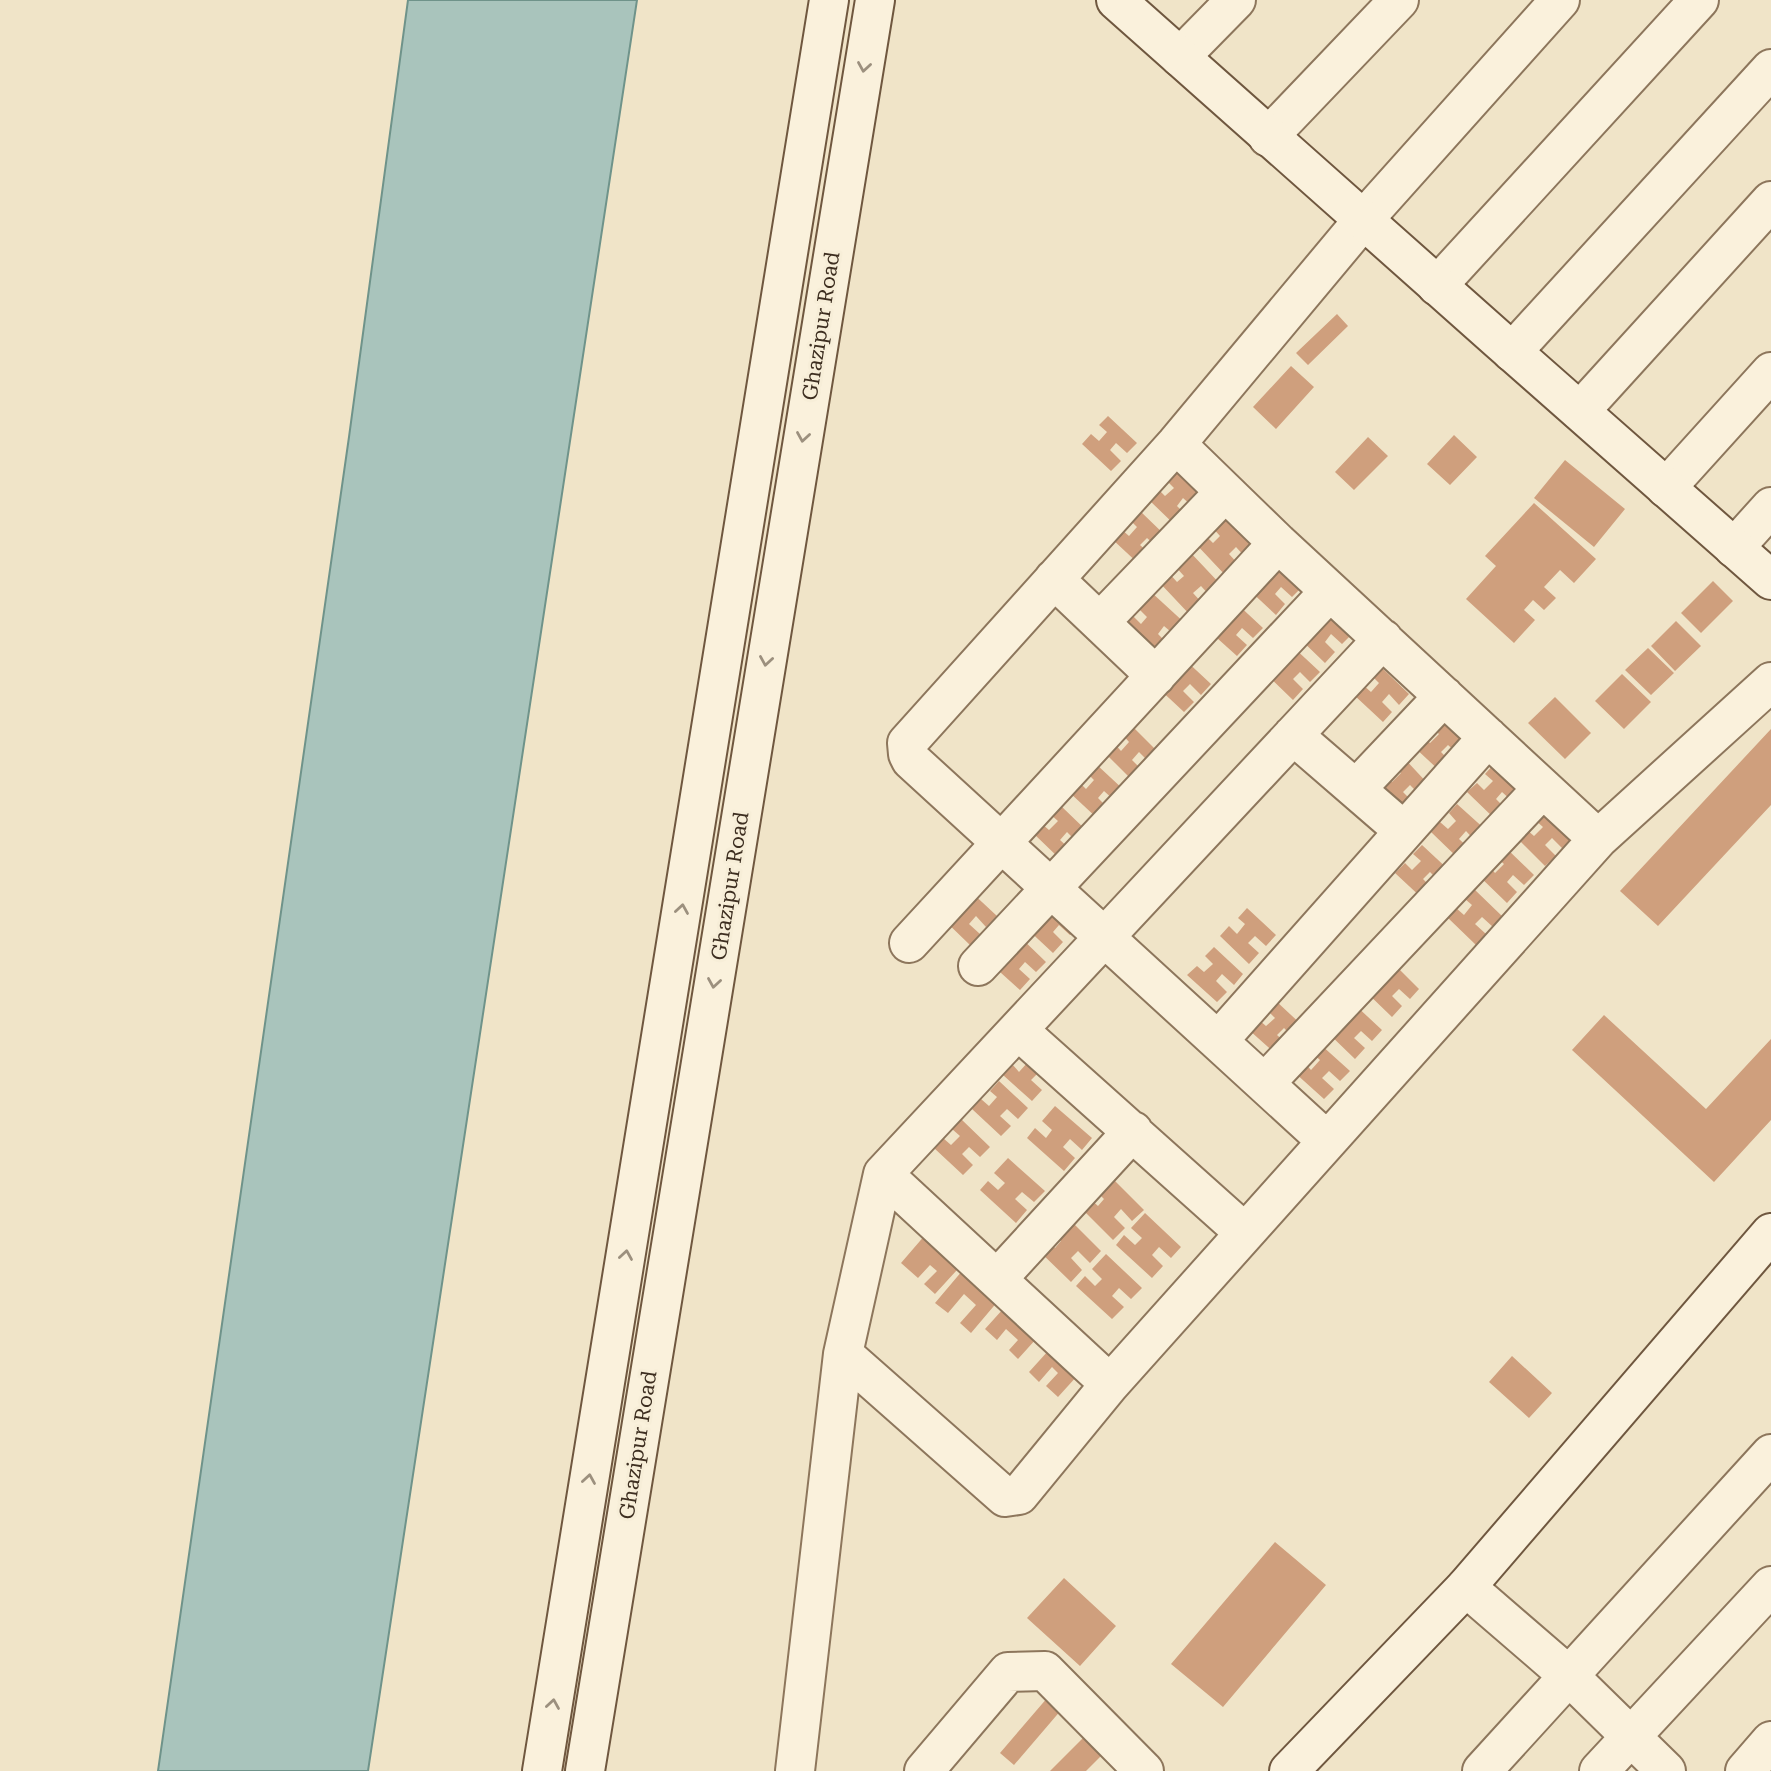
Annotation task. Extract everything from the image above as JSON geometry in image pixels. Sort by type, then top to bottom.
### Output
[{"type":"street","name":"Ghazipur Road","points":[[542,1771],[829,0]]},
{"type":"street","name":"Ghazipur Road","points":[[585,1771],[875,0]]},
{"type":"street","points":[[1116,0],[1771,580]]},
{"type":"street","points":[[1180,57],[1236,0]]},
{"type":"street","points":[[1268,137],[1399,0]]},
{"type":"street","points":[[1327,1141],[911,760],[907,743],[1176,444],[1364,219],[1560,0]]},
{"type":"street","points":[[1437,286],[1699,0]]},
{"type":"street","points":[[1512,352],[1771,70]]},
{"type":"street","points":[[1580,411],[1771,201]]},
{"type":"street","points":[[1666,488],[1771,372]]},
{"type":"street","points":[[1176,444],[1598,839]]},
{"type":"street","points":[[1100,622],[1225,492]]},
{"type":"street","points":[[1734,548],[1771,507]]},
{"type":"street","points":[[909,943],[1278,542]]},
{"type":"street","points":[[1054,579],[1156,676]]},
{"type":"street","points":[[978,966],[1330,591]]},
{"type":"street","points":[[795,1771],[843,1354],[883,1174],[1383,639]]},
{"type":"street","points":[[843,1354],[1006,1497],[1019,1495],[1110,1384],[1598,839],[1771,682]]},
{"type":"street","points":[[1356,789],[1444,696]]},
{"type":"street","points":[[1293,735],[1404,831]]},
{"type":"street","points":[[1218,1041],[1488,737]]},
{"type":"street","points":[[1265,1083],[1543,788]]},
{"type":"street","points":[[1018,1030],[1245,1233]]},
{"type":"street","points":[[998,1278],[1133,1131]]},
{"type":"street","points":[[883,1174],[1110,1384]]},
{"type":"street","points":[[1289,1771],[1466,1587],[1771,1233]]},
{"type":"street","points":[[1482,1771],[1771,1454]]},
{"type":"street","points":[[1599,1771],[1771,1586]]},
{"type":"street","points":[[1466,1587],[1569,1676],[1666,1771]]},
{"type":"street","points":[[924,1771],[1008,1672],[1045,1671],[1144,1771]]},
{"type":"street","points":[[1745,1771],[1771,1741]]},
{"type":"water","points":[[408,0],[637,0],[368,1771],[158,1771],[349,437]]},
{"type":"building","points":[[1337,314],[1348,326],[1308,365],[1296,353]]},
{"type":"building","points":[[1291,366],[1314,387],[1276,429],[1253,407]]},
{"type":"building","points":[[1108,416],[1137,443],[1127,453],[1116,443],[1110,450],[1121,461],[1111,471],[1082,444],[1091,434],[1099,441],[1107,432],[1099,425]]},
{"type":"building","points":[[1454,435],[1477,457],[1450,485],[1427,464]]},
{"type":"building","points":[[1368,437],[1388,456],[1354,490],[1335,472]]},
{"type":"building","points":[[1565,460],[1625,509],[1594,547],[1534,498]]},
{"type":"building","points":[[1175,471],[1204,498],[1194,508],[1183,498],[1177,506],[1187,516],[1177,527],[1148,499],[1158,489],[1165,496],[1174,488],[1166,480]]},
{"type":"building","points":[[1534,503],[1596,559],[1574,583],[1560,570],[1544,587],[1556,598],[1544,610],[1533,600],[1524,610],[1535,620],[1514,643],[1466,599],[1496,566],[1485,556]]},
{"type":"building","points":[[1139,510],[1168,538],[1158,548],[1147,538],[1140,545],[1151,555],[1141,566],[1112,539],[1121,529],[1129,536],[1137,527],[1130,520]]},
{"type":"building","points":[[1225,512],[1259,548],[1247,559],[1236,547],[1229,554],[1240,566],[1227,577],[1194,542],[1203,533],[1213,543],[1220,536],[1211,526]]},
{"type":"building","points":[[1189,551],[1223,587],[1212,598],[1201,586],[1193,593],[1204,605],[1192,617],[1158,581],[1168,572],[1177,582],[1184,576],[1174,565]]},
{"type":"building","points":[[1273,559],[1302,587],[1292,597],[1281,587],[1275,594],[1285,604],[1276,615],[1246,587]]},
{"type":"building","points":[[1713,581],[1733,601],[1701,633],[1681,613]]},
{"type":"building","points":[[1151,592],[1187,625],[1177,637],[1164,626],[1158,634],[1169,645],[1158,657],[1122,624],[1131,614],[1141,624],[1147,617],[1137,607]]},
{"type":"building","points":[[1234,601],[1263,628],[1253,638],[1242,628],[1236,635],[1247,645],[1237,656],[1207,629]]},
{"type":"building","points":[[1323,607],[1352,634],[1342,644],[1331,634],[1325,642],[1335,652],[1325,663],[1296,635]]},
{"type":"building","points":[[1676,621],[1701,646],[1675,671],[1651,646]]},
{"type":"building","points":[[1291,645],[1320,672],[1310,682],[1300,672],[1293,679],[1303,689],[1293,700],[1265,673]]},
{"type":"building","points":[[1648,648],[1674,673],[1651,695],[1625,670]]},
{"type":"building","points":[[1182,657],[1211,684],[1201,695],[1190,684],[1183,691],[1194,702],[1184,712],[1155,685]]},
{"type":"building","points":[[1381,667],[1409,694],[1399,705],[1389,694],[1382,702],[1392,712],[1383,722],[1354,695],[1363,685],[1371,692],[1379,683],[1372,676]]},
{"type":"building","points":[[1622,674],[1651,702],[1624,729],[1595,701]]},
{"type":"building","points":[[1555,697],[1591,733],[1565,759],[1528,723]]},
{"type":"building","points":[[1439,718],[1469,745],[1459,755],[1448,745],[1441,752],[1452,763],[1442,773],[1413,746],[1422,736],[1430,743],[1439,734],[1431,727]]},
{"type":"building","points":[[1131,725],[1159,753],[1150,763],[1139,752],[1132,760],[1142,770],[1132,780],[1104,752],[1114,743],[1121,751],[1129,742],[1122,734]]},
{"type":"building","points":[[1771,729],[1771,805],[1658,926],[1620,891]]},
{"type":"building","points":[[1403,757],[1430,786],[1420,795],[1410,785],[1403,792],[1413,802],[1403,813],[1375,784],[1384,775],[1392,782],[1401,773],[1394,766]]},
{"type":"building","points":[[1096,764],[1125,791],[1115,801],[1104,791],[1098,798],[1108,808],[1098,819],[1069,792],[1079,782],[1086,789],[1094,780],[1087,773]]},
{"type":"building","points":[[1494,764],[1523,792],[1513,802],[1502,792],[1496,799],[1506,809],[1496,820],[1467,792],[1477,783],[1484,790],[1493,781],[1485,774]]},
{"type":"building","points":[[1457,804],[1487,831],[1476,842],[1466,831],[1459,839],[1470,849],[1460,860],[1431,832],[1440,822],[1448,829],[1456,821],[1449,813]]},
{"type":"building","points":[[1060,805],[1088,832],[1078,843],[1067,832],[1060,840],[1071,850],[1061,860],[1033,833],[1042,824],[1049,830],[1058,821],[1050,814]]},
{"type":"building","points":[[1544,811],[1573,838],[1563,849],[1552,838],[1545,845],[1556,856],[1545,866],[1517,838],[1526,829],[1534,836],[1543,827],[1535,820]]},
{"type":"building","points":[[1422,845],[1451,872],[1441,883],[1430,872],[1423,879],[1434,890],[1424,900],[1395,873],[1405,863],[1412,870],[1421,861],[1413,854]]},
{"type":"building","points":[[1505,847],[1534,875],[1524,885],[1513,875],[1507,882],[1517,892],[1507,903],[1478,875],[1488,865],[1495,873],[1504,864],[1496,857]]},
{"type":"building","points":[[968,889],[997,916],[986,927],[976,916],[969,924],[980,934],[970,945],[941,917]]},
{"type":"building","points":[[1474,889],[1503,917],[1493,927],[1482,917],[1475,924],[1486,934],[1476,945],[1447,917],[1456,908],[1464,915],[1472,905],[1465,899]]},
{"type":"building","points":[[1247,908],[1276,935],[1266,946],[1255,936],[1248,943],[1259,953],[1249,964],[1220,936],[1229,926],[1237,934],[1245,924],[1238,918]]},
{"type":"building","points":[[1050,914],[1080,925],[1070,935],[1059,925],[1053,932],[1063,942],[1053,953],[1024,926]]},
{"type":"building","points":[[1017,934],[1046,962],[1036,972],[1025,962],[1019,969],[1030,979],[1020,990],[990,963]]},
{"type":"building","points":[[1214,947],[1243,974],[1234,985],[1222,974],[1216,981],[1227,992],[1217,1002],[1187,975],[1197,966],[1204,972],[1213,964],[1205,956]]},
{"type":"building","points":[[1391,961],[1419,989],[1410,999],[1399,989],[1392,996],[1402,1006],[1392,1017],[1364,990]]},
{"type":"building","points":[[1276,1001],[1305,1028],[1295,1039],[1284,1028],[1277,1035],[1289,1046],[1278,1056],[1249,1030],[1259,1020],[1266,1026],[1275,1018],[1267,1010]]},
{"type":"building","points":[[1353,1003],[1382,1030],[1372,1041],[1361,1031],[1354,1038],[1365,1048],[1355,1059],[1326,1031],[1335,1022],[1343,1029],[1351,1019]]},
{"type":"building","points":[[1604,1015],[1706,1109],[1771,1039],[1771,1120],[1714,1182],[1572,1050]]},
{"type":"building","points":[[1320,1044],[1350,1071],[1340,1081],[1329,1071],[1322,1078],[1334,1089],[1324,1099],[1294,1072],[1304,1062],[1311,1070],[1320,1060],[1312,1053]]},
{"type":"building","points":[[1028,1062],[1038,1073],[1031,1080],[1042,1090],[1032,1101],[1003,1075],[1012,1064],[1019,1072]]},
{"type":"building","points":[[999,1081],[1028,1108],[1018,1119],[1007,1109],[1000,1116],[1011,1126],[1001,1136],[972,1109],[981,1099],[989,1106],[997,1097],[990,1091]]},
{"type":"building","points":[[1055,1106],[1092,1138],[1082,1150],[1070,1139],[1063,1147],[1075,1158],[1064,1171],[1027,1138],[1035,1128],[1046,1138],[1052,1130],[1042,1121]]},
{"type":"building","points":[[961,1119],[990,1147],[980,1157],[969,1147],[962,1154],[973,1165],[963,1175],[934,1148],[943,1138],[951,1145],[960,1136],[952,1129]]},
{"type":"building","points":[[1008,1158],[1045,1191],[1034,1202],[1022,1192],[1015,1199],[1027,1210],[1016,1223],[980,1190],[988,1181],[998,1190],[1005,1183],[994,1173]]},
{"type":"building","points":[[1109,1175],[1144,1210],[1132,1221],[1121,1209],[1114,1217],[1125,1228],[1113,1240],[1078,1205],[1087,1196],[1098,1206],[1104,1199],[1094,1189]]},
{"type":"building","points":[[1145,1213],[1181,1247],[1171,1258],[1159,1247],[1152,1255],[1163,1266],[1152,1278],[1116,1245],[1124,1235],[1135,1245],[1142,1238],[1131,1228]]},
{"type":"building","points":[[1066,1216],[1101,1251],[1090,1263],[1078,1251],[1071,1258],[1082,1270],[1071,1282],[1035,1247],[1045,1238],[1055,1248],[1061,1241],[1051,1231]]},
{"type":"building","points":[[932,1227],[950,1243],[940,1254],[947,1260],[957,1249],[967,1259],[935,1294],[924,1284],[937,1271],[930,1265],[918,1278],[901,1263]]},
{"type":"building","points":[[1106,1254],[1142,1288],[1131,1299],[1119,1288],[1112,1296],[1124,1307],[1112,1319],[1076,1286],[1085,1276],[1095,1286],[1102,1279],[1092,1269]]},
{"type":"building","points":[[968,1264],[1004,1294],[971,1333],[960,1323],[976,1305],[964,1294],[948,1313],[935,1303]]},
{"type":"building","points":[[1013,1298],[1046,1328],[1018,1359],[1009,1350],[1018,1340],[1006,1329],[997,1340],[985,1329]]},
{"type":"building","points":[[1058,1340],[1087,1365],[1058,1397],[1046,1386],[1058,1373],[1052,1367],[1039,1382],[1029,1372]]},
{"type":"building","points":[[1512,1356],[1552,1393],[1529,1418],[1489,1382]]},
{"type":"building","points":[[1275,1542],[1326,1585],[1223,1707],[1171,1664]]},
{"type":"building","points":[[1064,1578],[1116,1626],[1080,1666],[1027,1618]]},
{"type":"building","points":[[1048,1697],[1062,1709],[1014,1765],[1000,1753]]},
{"type":"building","points":[[1090,1731],[1108,1749],[1086,1771],[1050,1771]]}]
